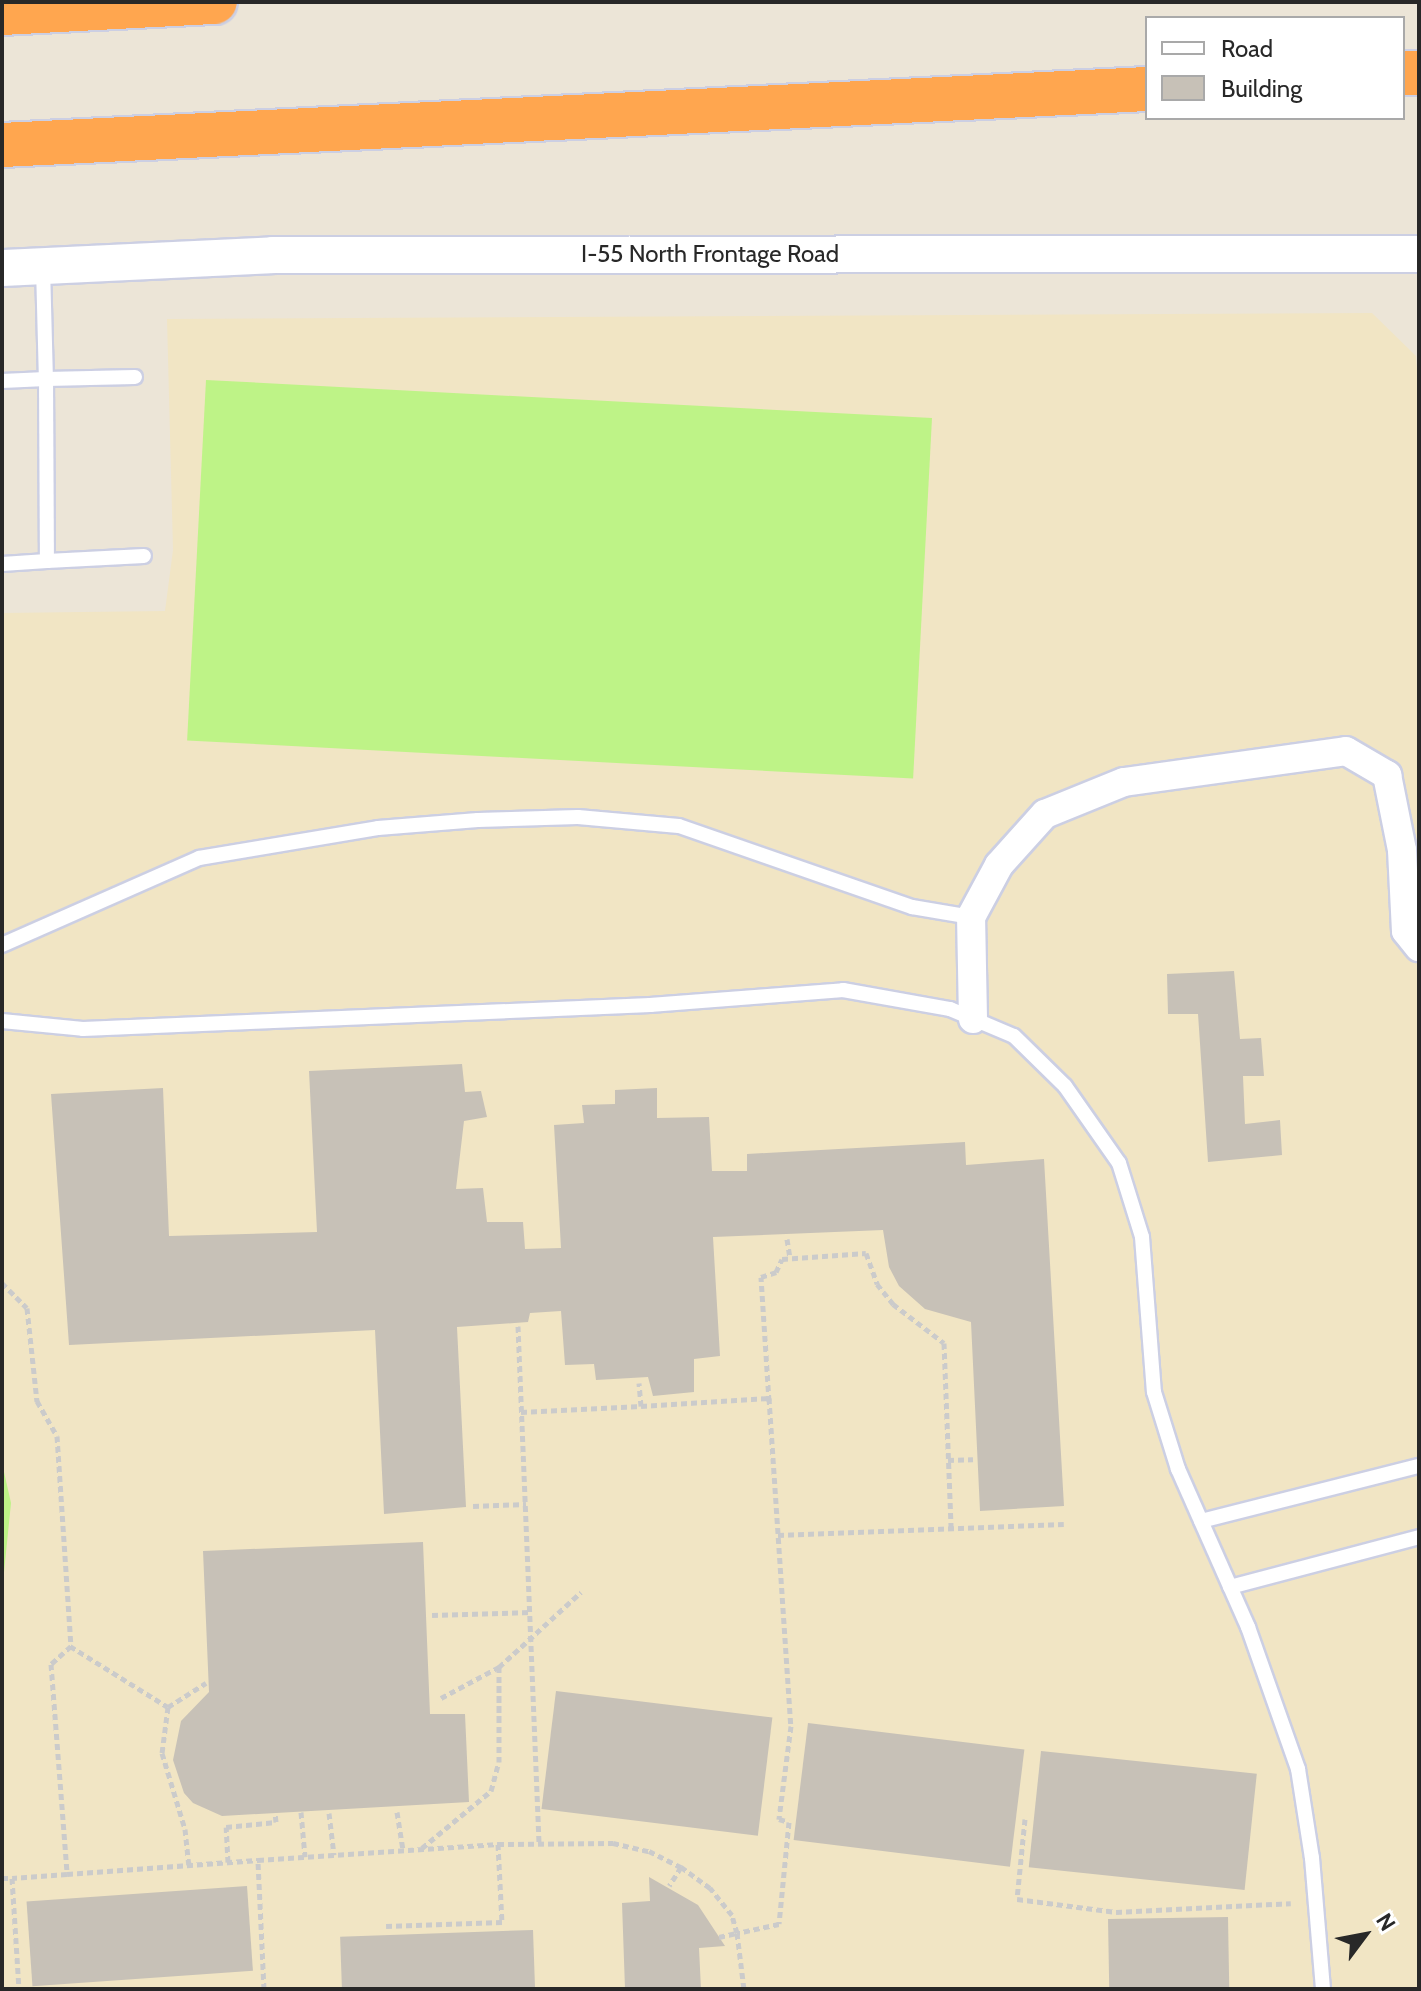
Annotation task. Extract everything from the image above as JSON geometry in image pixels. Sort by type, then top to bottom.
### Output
[{"type":"highway","points":[[2,13],[215,2]]},
{"type":"highway","points":[[2,145],[1145,89]]},
{"type":"street","name":"I-55 North Frontage Road","points":[[2,268],[273,255],[1419,254]]},
{"type":"street","points":[[973,1019],[971,917],[999,865],[1045,814],[1124,782],[1346,751],[1387,775],[1402,850],[1406,931],[1419,947]]},
{"type":"lane","points":[[43,266],[47,561]]},
{"type":"lane","points":[[2,381],[135,377]]},
{"type":"lane","points":[[2,564],[144,556]]},
{"type":"lane","points":[[2,945],[199,858],[378,828],[578,817],[679,826],[912,907],[971,917]]},
{"type":"lane","points":[[2,1021],[83,1029],[650,1005],[843,990],[950,1009],[1014,1036],[1065,1086],[1119,1163],[1142,1237],[1154,1392],[1298,1769],[1316,1902],[1323,1989]]},
{"type":"lane","points":[[1201,1521],[1419,1466]]},
{"type":"lane","points":[[1230,1587],[1419,1537]]},
{"type":"path","points":[[787,1239],[790,1258]]},
{"type":"path","points":[[719,1937],[779,1924],[789,1822],[779,1819],[791,1726],[761,1277],[790,1258],[866,1253],[877,1284],[893,1304],[944,1343],[951,1528]]},
{"type":"path","points":[[2,1283],[27,1308],[37,1401],[57,1436],[70,1646]]},
{"type":"path","points":[[518,1326],[539,1843]]},
{"type":"path","points":[[639,1383],[641,1406]]},
{"type":"path","points":[[521,1412],[769,1402]]},
{"type":"path","points":[[948,1460],[973,1459]]},
{"type":"path","points":[[473,1506],[526,1504]]},
{"type":"path","points":[[778,1535],[1064,1524]]},
{"type":"path","points":[[441,1698],[499,1667],[532,1641],[581,1592]]},
{"type":"path","points":[[432,1615],[531,1612]]},
{"type":"path","points":[[70,1646],[168,1707]]},
{"type":"path","points":[[67,1874],[51,1664],[70,1646]]},
{"type":"path","points":[[421,1848],[491,1791],[499,1762],[499,1667]]},
{"type":"path","points":[[168,1707],[206,1683]]},
{"type":"path","points":[[168,1707],[162,1753],[185,1829],[189,1865]]},
{"type":"path","points":[[301,1812],[305,1857]]},
{"type":"path","points":[[397,1812],[403,1850]]},
{"type":"path","points":[[228,1862],[226,1827],[276,1822],[275,1813]]},
{"type":"path","points":[[329,1813],[334,1855]]},
{"type":"path","points":[[1025,1819],[1017,1899],[1116,1912],[1316,1902]]},
{"type":"path","points":[[2,1878],[421,1848],[613,1843],[649,1851],[681,1867],[710,1888],[732,1915],[744,1989]]},
{"type":"path","points":[[386,1926],[502,1922],[498,1844]]},
{"type":"path","points":[[258,1860],[264,1989]]},
{"type":"path","points":[[669,1886],[681,1867]]},
{"type":"path","points":[[12,1878],[19,1989]]},
{"type":"shaded area","points":[[1372,313],[1416,356],[1419,394],[1419,1989],[2,1989],[2,613],[165,611],[173,550],[167,319]]},
{"type":"green space","points":[[206,380],[932,418],[913,779],[187,741]]},
{"type":"green space","points":[[2,1463],[11,1503],[2,1592]]},
{"type":"building","points":[[1234,971],[1240,1039],[1261,1038],[1264,1076],[1243,1076],[1245,1124],[1280,1120],[1282,1155],[1208,1162],[1198,1014],[1168,1014],[1167,974]]},
{"type":"building","points":[[462,1064],[465,1092],[481,1091],[487,1117],[464,1121],[456,1189],[483,1188],[487,1222],[523,1222],[525,1249],[561,1248],[554,1125],[584,1123],[582,1105],[615,1104],[615,1090],[657,1088],[657,1118],[709,1117],[712,1171],[747,1171],[747,1154],[965,1142],[966,1165],[1044,1159],[1064,1506],[980,1511],[971,1322],[925,1309],[899,1286],[889,1267],[883,1230],[713,1237],[720,1356],[694,1359],[694,1392],[653,1396],[648,1377],[596,1380],[594,1364],[565,1365],[561,1311],[530,1313],[528,1322],[457,1327],[466,1507],[384,1514],[375,1330],[69,1345],[51,1094],[163,1088],[169,1236],[317,1232],[309,1071]]},
{"type":"building","points":[[423,1542],[430,1714],[465,1714],[469,1802],[222,1816],[193,1803],[184,1793],[173,1760],[181,1721],[209,1692],[203,1551]]},
{"type":"building","points":[[556,1691],[772,1718],[758,1836],[541,1809]]},
{"type":"building","points":[[808,1723],[1024,1750],[1010,1867],[794,1840]]},
{"type":"building","points":[[1041,1751],[1257,1774],[1245,1890],[1029,1867]]},
{"type":"building","points":[[649,1877],[698,1905],[725,1946],[699,1948],[701,1989],[625,1989],[622,1903],[650,1901]]},
{"type":"building","points":[[247,1886],[253,1971],[32,1986],[27,1901]]},
{"type":"building","points":[[1228,1917],[1229,1989],[1109,1989],[1108,1919]]},
{"type":"building","points":[[533,1930],[535,1989],[342,1989],[340,1937]]}]
